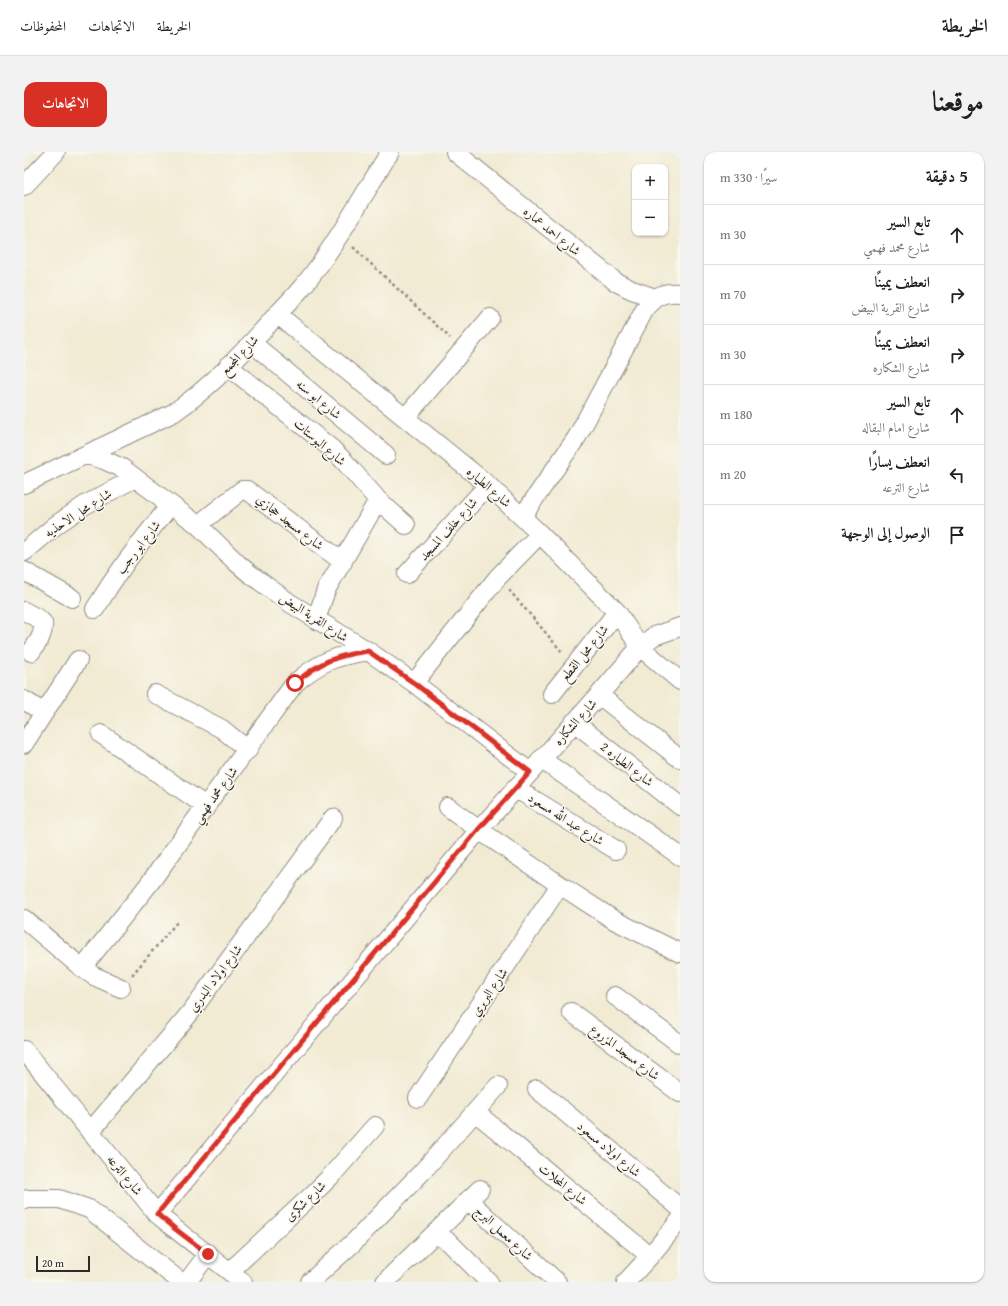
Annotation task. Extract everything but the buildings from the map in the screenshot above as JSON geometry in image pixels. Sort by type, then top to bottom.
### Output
[{"type":"street","points":[[24,186],[56,152]]},
{"type":"street","name":"شارع المجمع","points":[[24,484],[172,414],[208,387],[252,343],[305,285],[340,234],[390,152]]},
{"type":"street","name":"شارع احمد عماره","points":[[456,152],[616,282],[632,290],[655,298]]},
{"type":"street","points":[[522,516],[577,437],[645,309],[655,298],[666,292],[680,293]]},
{"type":"street","name":"شارع الطياره","points":[[277,314],[488,485],[522,516],[617,612],[640,647],[680,681]]},
{"type":"street","points":[[405,418],[490,318]]},
{"type":"street","name":"شارع ابو سنه","points":[[252,343],[386,455]]},
{"type":"street","name":"شارع البوستات","points":[[228,366],[332,449],[378,500],[406,525]]},
{"type":"street","points":[[87,455],[122,468],[162,498]]},
{"type":"street","name":"شارع محل الاحذيه","points":[[24,552],[56,525],[74,513],[135,478]]},
{"type":"street","name":"شارع خلف المسجد","points":[[407,574],[488,485]]},
{"type":"street","name":"شارع مسجد حجازي","points":[[198,525],[242,490],[247,490],[343,562]]},
{"type":"street","name":"شارع القرية البيض","points":[[162,498],[198,525],[250,574],[290,603],[368,651],[536,765],[680,856]]},
{"type":"street","name":"شارع ابو رجب","points":[[95,610],[126,560],[165,512],[166,507],[162,498]]},
{"type":"street","points":[[316,620],[326,590],[378,500]]},
{"type":"street","points":[[414,683],[498,577],[540,534]]},
{"type":"street","points":[[24,571],[72,598]]},
{"type":"street","points":[[24,611],[39,619],[43,623],[42,636],[31,652]]},
{"type":"street","name":"شارع محل القطع","points":[[552,694],[617,612]]},
{"type":"street","name":"شارع الشكاره","points":[[157,1214],[478,830],[640,647],[654,636],[680,628]]},
{"type":"street","name":"شارع محمد فهمي","points":[[82,968],[149,884],[207,807],[295,683],[311,670],[329,660],[349,654],[368,651]]},
{"type":"street","points":[[24,744],[78,660]]},
{"type":"street","points":[[155,694],[222,729],[248,750]]},
{"type":"street","points":[[599,695],[680,759]]},
{"type":"street","points":[[24,700],[44,713]]},
{"type":"street","name":"شارع الطياره 2","points":[[574,722],[680,806]]},
{"type":"street","points":[[101,734],[207,807]]},
{"type":"street","name":"شارع عبد الله مسعود","points":[[516,788],[616,850]]},
{"type":"street","points":[[448,807],[478,830],[614,920],[680,953]]},
{"type":"street","name":"شارع اولاد البدري","points":[[90,1132],[190,1013],[333,818]]},
{"type":"street","name":"شارع البربري","points":[[418,1098],[560,885]]},
{"type":"street","points":[[24,919],[82,968],[94,976],[121,988]]},
{"type":"street","points":[[615,996],[680,1044]]},
{"type":"street","name":"شارع مسجد المزروع","points":[[571,1012],[680,1093]]},
{"type":"street","name":"شارع الترعه","points":[[24,1050],[157,1214],[237,1277]]},
{"type":"street","points":[[310,1282],[360,1237],[422,1172],[498,1086]]},
{"type":"street","name":"شارع اولاد مسعود","points":[[537,1089],[680,1208]]},
{"type":"street","name":"شارع المحلات","points":[[475,1112],[650,1256]]},
{"type":"street","name":"شارع شكرى","points":[[237,1277],[331,1176],[375,1126]]},
{"type":"street","name":"شارع معمل البرج","points":[[433,1235],[474,1195],[557,1282]]},
{"type":"street","points":[[24,1200],[60,1199],[89,1209],[181,1282]]},
{"type":"street","points":[[626,1282],[680,1220]]},
{"type":"street","points":[[385,1282],[433,1235],[439,1236],[449,1242],[489,1282]]},
{"type":"street","points":[[187,1282],[208,1254]]},
{"type":"path","points":[[340,234],[463,350]]},
{"type":"path","points":[[498,577],[575,666]]},
{"type":"path","points":[[121,988],[178,921]]},
{"type":"route","points":[[208,1254],[157,1214],[478,830],[530,772],[414,683],[368,651],[349,654],[329,660],[311,670],[295,683]]}]
